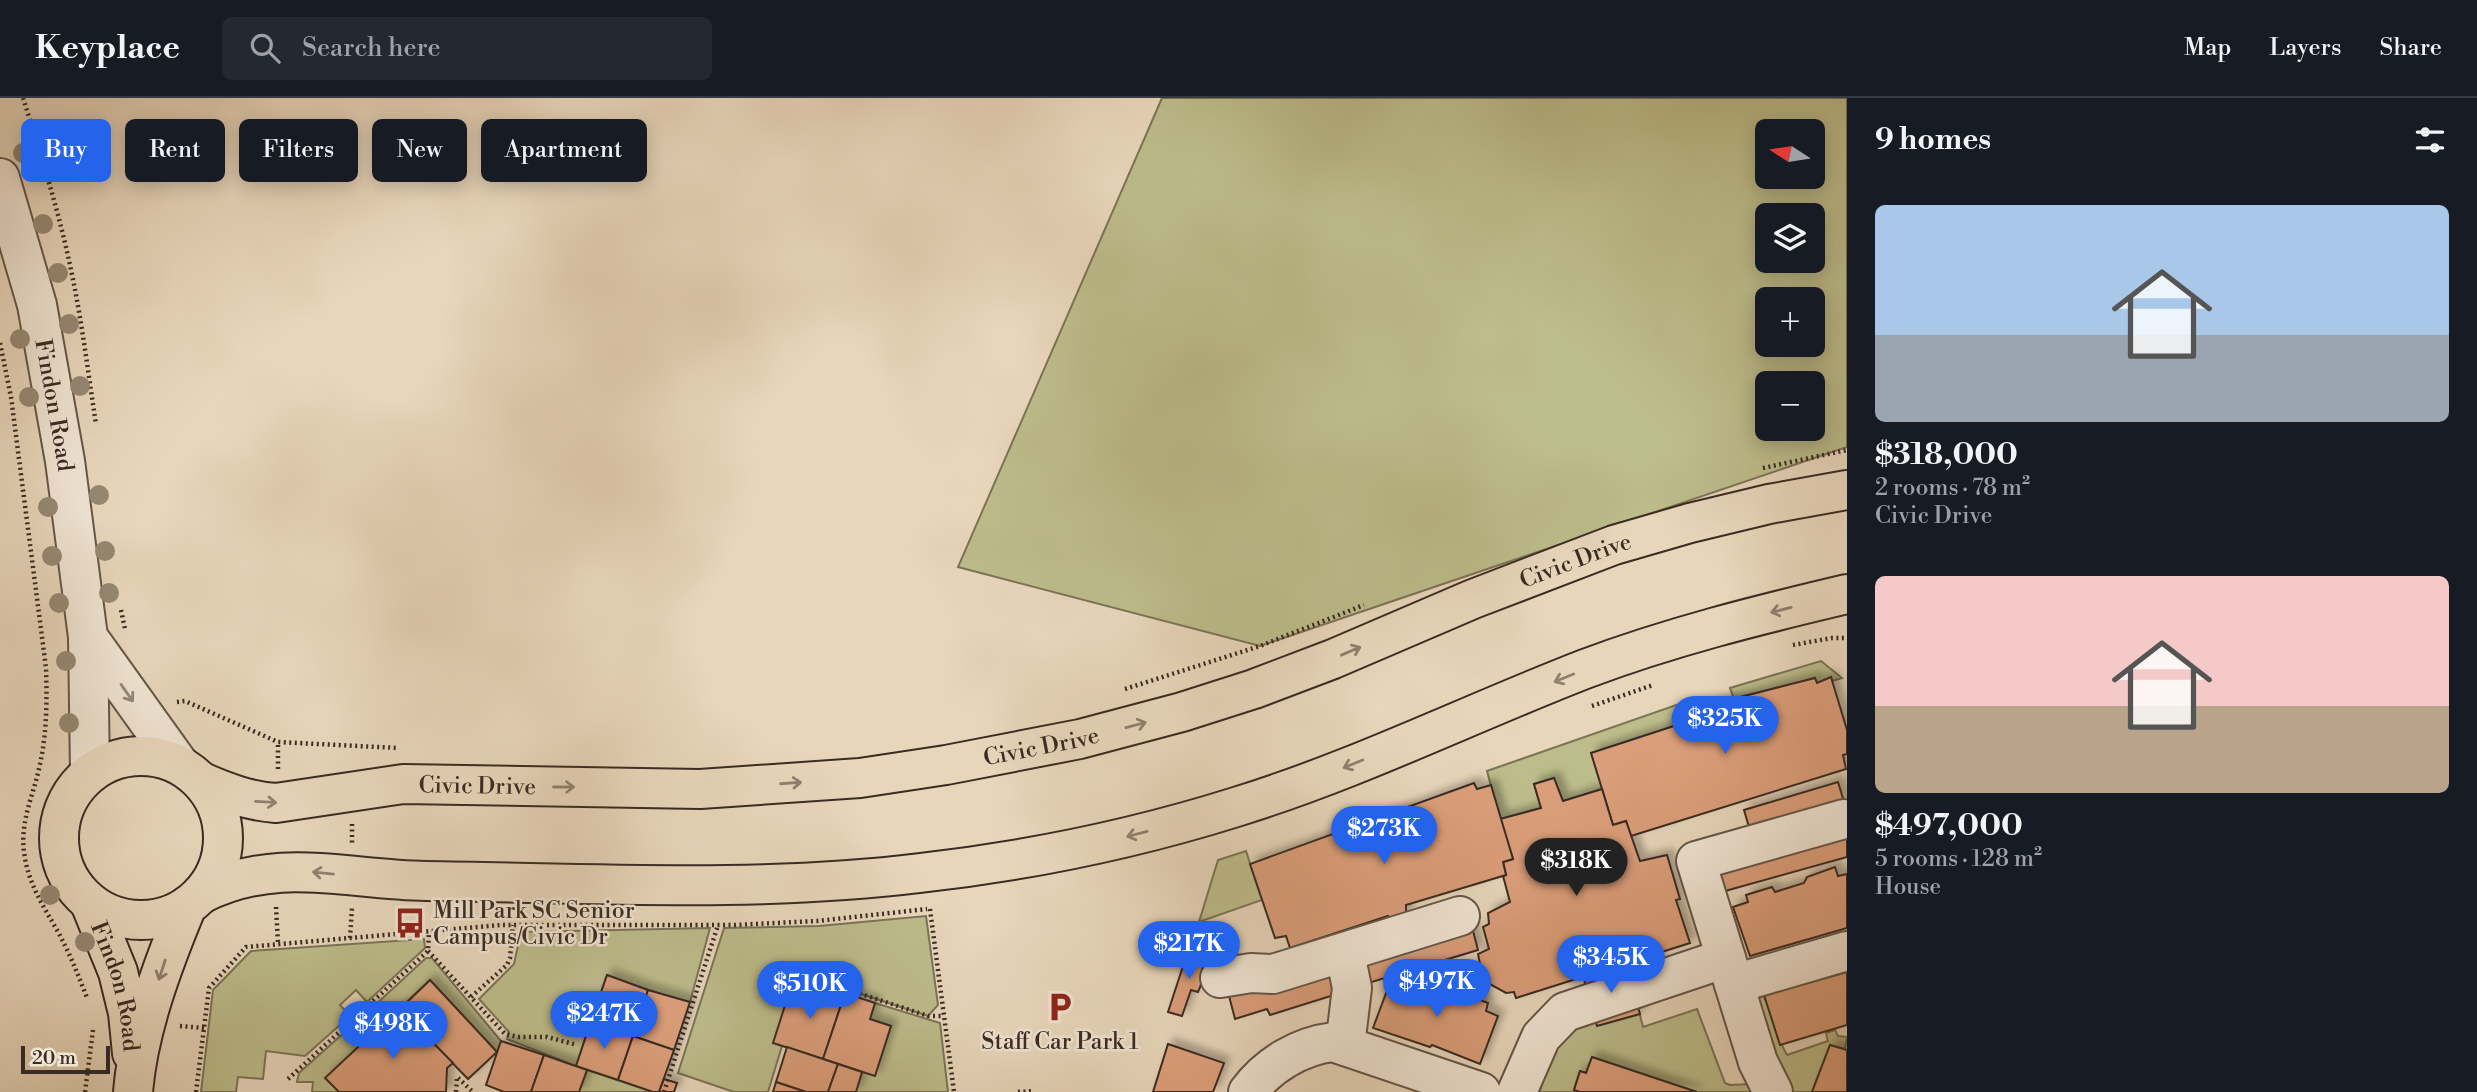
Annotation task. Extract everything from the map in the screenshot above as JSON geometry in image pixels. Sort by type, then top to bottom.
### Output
[{"type":"main road","name":"Civic Drive","points":[[190,773],[236,796],[257,802],[276,803],[403,784],[700,789],[860,778],[946,765],[1080,739],[1182,712],[1254,689],[1333,659],[1473,599],[1614,545],[1769,504],[1847,490]]},
{"type":"main road","points":[[194,900],[215,874],[222,850],[223,826],[215,802],[190,773],[156,757],[133,756],[111,762],[90,774],[73,793],[61,817],[59,843],[64,866],[74,886],[90,902],[112,915],[138,920],[164,918],[221,884],[275,872],[300,870],[391,881],[793,884],[918,874],[1025,859],[1128,837],[1238,807],[1329,774],[1588,668],[1726,623],[1847,594]]},
{"type":"main road","name":"Findon Road","points":[[133,1082],[169,948],[194,900]]},
{"type":"main road","name":"Findon Road","points":[[90,902],[118,972],[128,1013],[133,1082]]},
{"type":"street","name":"Findon Road","points":[[0,178],[37,305],[52,381],[88,637],[90,774]]},
{"type":"street","name":"Findon Road","points":[[88,637],[190,773]]},
{"type":"street","points":[[1773,1092],[1758,1062],[1696,861],[1844,819]]},
{"type":"street","points":[[1220,978],[1251,973],[1273,974],[1460,916]]},
{"type":"street","points":[[1517,1092],[1541,1037],[1565,1012],[1730,971],[1847,951]]},
{"type":"street","points":[[1345,953],[1352,988],[1345,1046]]},
{"type":"street","points":[[1248,1092],[1292,1053],[1316,1044],[1334,1042],[1481,1092]]},
{"type":"path","points":[[0,344],[11,397],[46,668],[45,740],[40,766],[25,811],[23,851],[36,896],[74,962],[89,1005]]},
{"type":"path","points":[[1755,470],[1847,450]]},
{"type":"path","points":[[1122,690],[1260,646],[1368,604]]},
{"type":"path","points":[[175,702],[185,701],[278,741],[403,749]]},
{"type":"path","points":[[930,909],[954,1092]]},
{"type":"path","points":[[471,997],[507,965],[513,925]]},
{"type":"path","points":[[664,1092],[718,925]]},
{"type":"path","points":[[288,1079],[428,951],[429,932]]},
{"type":"path","points":[[428,951],[505,1034],[511,1037],[547,1037],[577,1045]]},
{"type":"path","points":[[841,992],[843,988],[928,1016],[944,1016]]},
{"type":"path","points":[[85,1092],[94,1024]]},
{"type":"path","points":[[456,1092],[457,1077],[473,1092]]},
{"type":"path","points":[[1018,1092],[1033,1091]]},
{"type":"shaded area","points":[[1162,98],[1847,98],[1847,447],[1260,646],[958,567]]},
{"type":"shaded area","points":[[1821,661],[1842,678],[1832,681],[1831,677],[1817,683],[1815,678],[1734,699],[1730,688]]},
{"type":"shaded area","points":[[1679,704],[1683,723],[1602,789],[1563,801],[1554,778],[1534,784],[1541,808],[1500,819],[1487,771]]},
{"type":"shaded area","points":[[1246,851],[1262,900],[1199,922],[1218,860]]},
{"type":"shaded area","points":[[926,916],[938,1005],[928,1016],[843,988],[841,991],[816,984],[810,1000],[789,993],[782,1046],[768,1092],[734,1092],[678,1073],[724,928],[819,926]]},
{"type":"shaded area","points":[[710,928],[690,1002],[680,1001],[607,975],[576,1066],[507,1039],[509,1032],[479,999],[514,964],[521,932]]},
{"type":"shaded area","points":[[424,939],[425,948],[367,1002],[356,990],[340,1005],[350,1016],[305,1056],[266,1051],[263,1079],[238,1077],[236,1092],[201,1092],[213,990],[251,951]]},
{"type":"shaded area","points":[[426,958],[432,958],[501,1041],[497,1052],[430,980],[382,1025],[375,1018],[378,1014],[373,1007]]},
{"type":"shaded area","points":[[1758,986],[1787,1055],[1828,1041],[1826,1033],[1835,1030],[1838,1036],[1847,1037],[1845,1049],[1830,1045],[1812,1092],[1786,1092],[1747,993]]},
{"type":"shaded area","points":[[875,1003],[940,1023],[948,1092],[856,1092],[862,1072],[875,1075],[891,1026],[870,1019]]},
{"type":"shaded area","points":[[1638,1007],[1643,1027],[1697,1009],[1725,1083],[1752,1084],[1756,1092],[1697,1092],[1592,1057],[1586,1073],[1580,1071],[1574,1089],[1580,1092],[1540,1092],[1545,1052],[1567,1031]]},
{"type":"shaded area","points":[[356,1022],[372,1034],[326,1078],[339,1092],[312,1092],[313,1082],[297,1082],[299,1073]]},
{"type":"shaded area","points":[[587,1070],[653,1092],[579,1092]]},
{"type":"building","points":[[1831,677],[1847,730],[1847,754],[1843,755],[1846,769],[1631,836],[1626,821],[1613,825],[1591,753],[1683,723],[1681,712],[1815,678],[1817,683]]},
{"type":"building","points":[[1554,778],[1563,801],[1602,789],[1613,825],[1626,821],[1640,861],[1667,855],[1680,899],[1676,900],[1690,943],[1516,998],[1514,992],[1506,993],[1477,977],[1474,967],[1480,964],[1478,954],[1489,949],[1483,927],[1489,924],[1488,913],[1510,902],[1503,876],[1506,875],[1503,862],[1513,859],[1500,819],[1541,808],[1534,784]]},
{"type":"building","points":[[1838,782],[1845,805],[1751,834],[1744,810]]},
{"type":"building","points":[[1474,783],[1477,789],[1491,785],[1513,859],[1503,862],[1506,875],[1406,905],[1406,915],[1392,920],[1388,916],[1290,948],[1286,936],[1275,938],[1250,864]]},
{"type":"building","points":[[1847,831],[1847,857],[1718,893],[1711,869]]},
{"type":"building","points":[[1835,867],[1838,876],[1847,874],[1847,928],[1750,956],[1733,907],[1748,902],[1746,895],[1772,887],[1775,892],[1804,883],[1807,877]]},
{"type":"building","points":[[1472,927],[1478,950],[1365,984],[1359,962]]},
{"type":"building","points":[[1188,951],[1209,957],[1208,968],[1198,992],[1191,990],[1182,1016],[1168,1012]]},
{"type":"building","points":[[1624,964],[1640,1014],[1597,1026],[1583,976]]},
{"type":"building","points":[[1331,971],[1337,994],[1270,1015],[1267,1009],[1235,1019],[1229,996],[1262,985]]},
{"type":"building","points":[[1847,972],[1847,1025],[1780,1045],[1764,995]]},
{"type":"building","points":[[607,975],[648,990],[633,1036],[591,1021]]},
{"type":"building","points":[[1406,976],[1433,986],[1431,994],[1441,998],[1442,995],[1459,1000],[1461,993],[1488,1003],[1486,1011],[1498,1016],[1480,1064],[1432,1045],[1430,1047],[1373,1028],[1391,980],[1402,984]]},
{"type":"building","points":[[430,980],[497,1052],[468,1079],[400,1009]]},
{"type":"building","points":[[816,984],[845,993],[823,1059],[773,1043],[789,993],[810,1000]]},
{"type":"building","points":[[648,990],[690,1002],[674,1050],[633,1036]]},
{"type":"building","points":[[845,993],[875,1003],[870,1019],[891,1026],[875,1076],[823,1059]]},
{"type":"building","points":[[400,1009],[453,1063],[447,1068],[446,1092],[339,1092],[325,1078],[372,1034],[363,1025],[373,1015],[382,1025]]},
{"type":"building","points":[[591,1021],[633,1036],[618,1080],[576,1066]]},
{"type":"building","points":[[633,1036],[674,1050],[659,1092],[618,1080]]},
{"type":"building","points":[[501,1041],[544,1055],[531,1092],[504,1092],[486,1085]]},
{"type":"building","points":[[1168,1044],[1224,1063],[1213,1092],[1153,1092]]},
{"type":"building","points":[[1830,1045],[1847,1050],[1847,1092],[1812,1092]]},
{"type":"building","points":[[787,1047],[838,1064],[828,1092],[806,1092],[776,1082]]},
{"type":"building","points":[[544,1055],[587,1070],[579,1092],[531,1092]]},
{"type":"building","points":[[1592,1057],[1697,1092],[1574,1090],[1580,1071],[1586,1073]]},
{"type":"building","points":[[838,1064],[862,1072],[856,1092],[828,1092]]},
{"type":"building","points":[[664,1079],[677,1083],[674,1092],[659,1092]]},
{"type":"building","points":[[776,1082],[806,1092],[773,1092]]},
{"type":"place","name":"Mill Park SC Senior Campus/Civic Dr","points":[[410,923]]},
{"type":"place","name":"Staff Car Park 1","points":[[1060,1007]]}]
